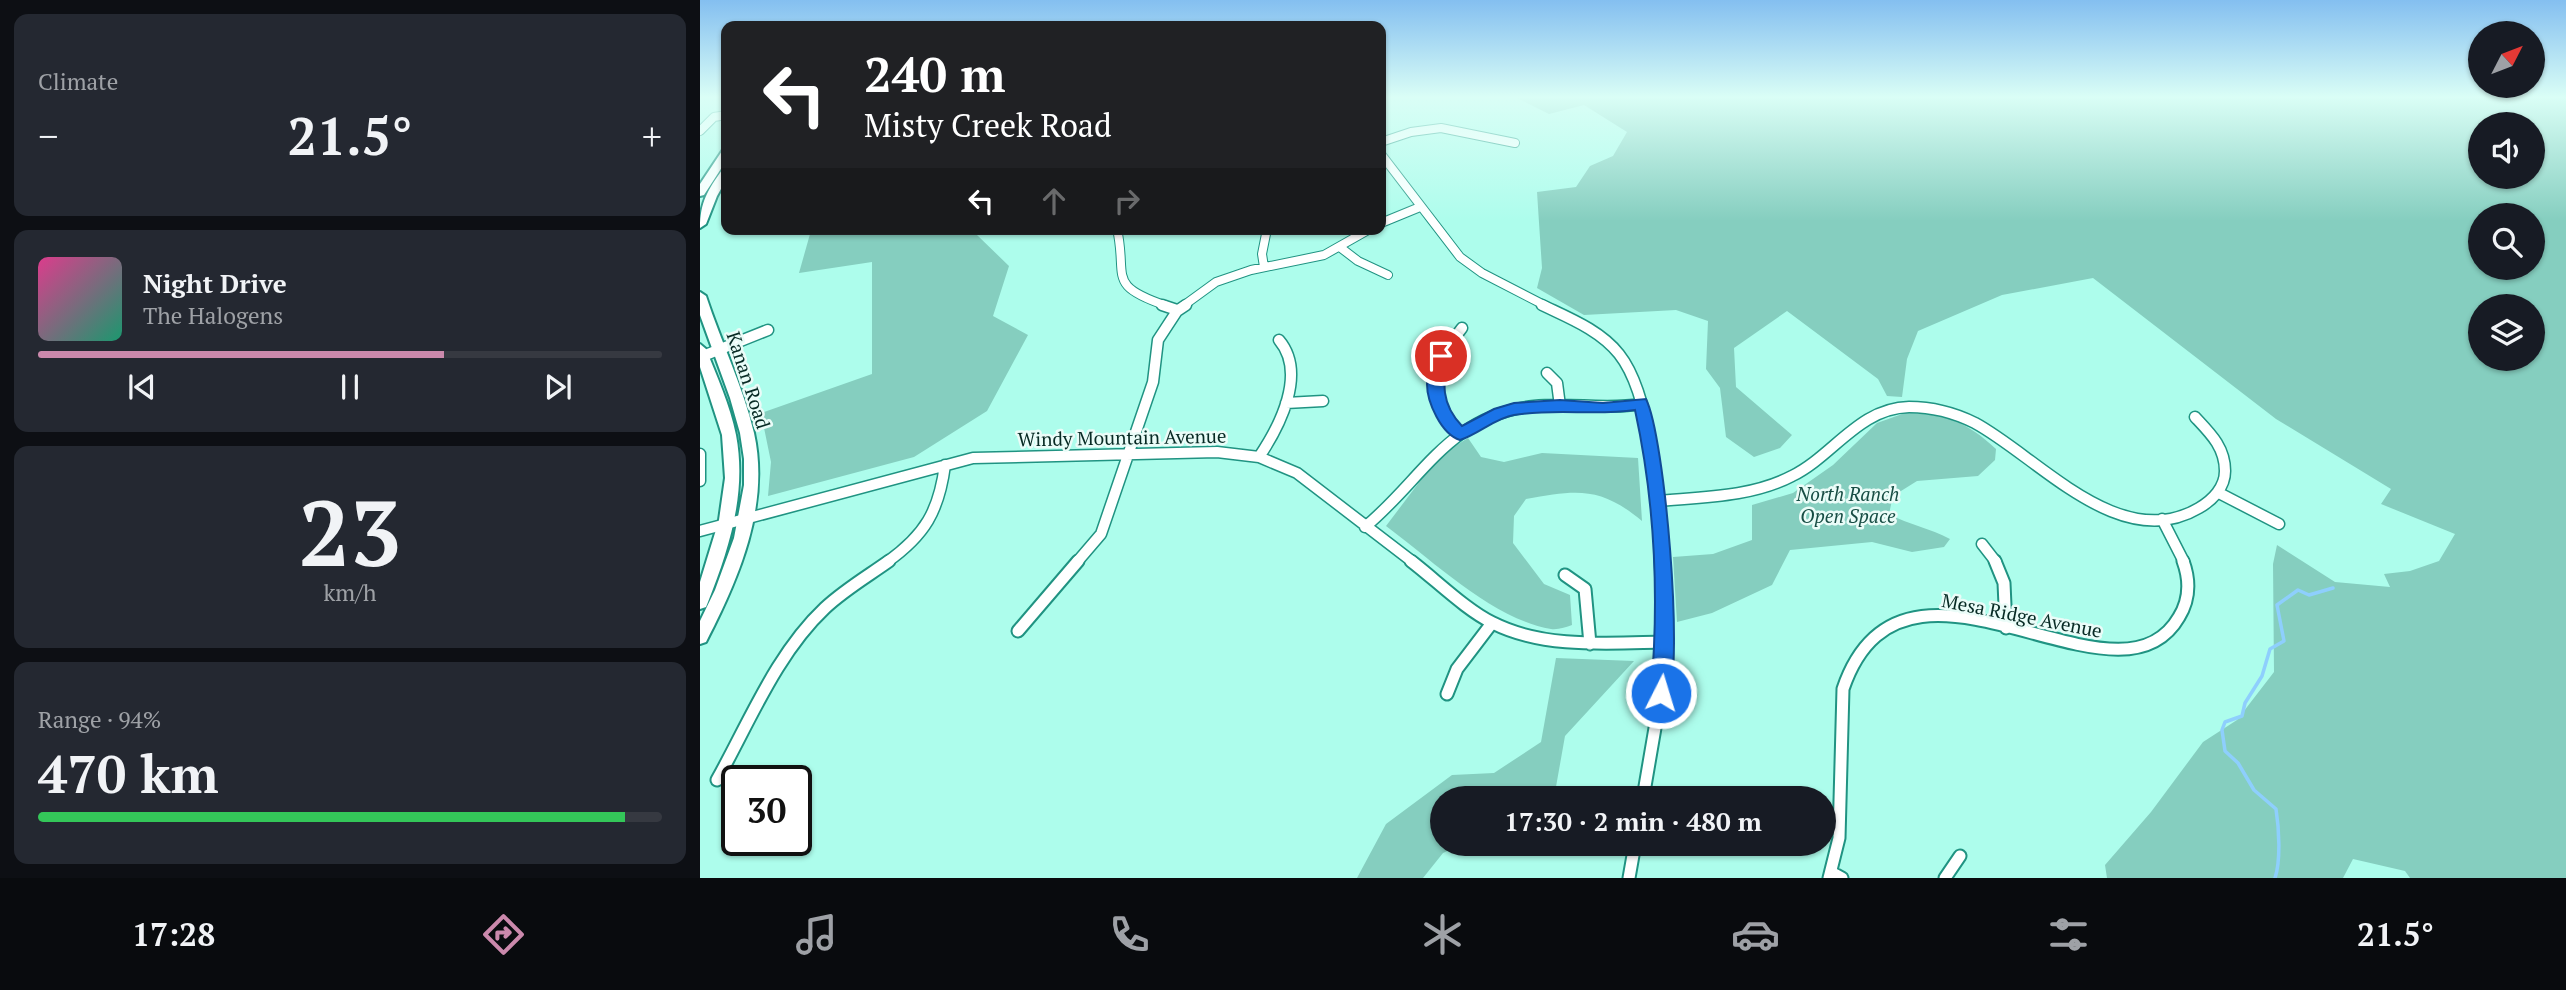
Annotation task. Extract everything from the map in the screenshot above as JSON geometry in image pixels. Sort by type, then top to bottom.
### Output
[{"type":"main road","points":[[700,193],[721,161]]},
{"type":"main road","points":[[700,224],[711,196],[721,180]]},
{"type":"main road","name":"Kanan Road","points":[[700,296],[748,434],[752,474],[746,520],[721,594],[700,637]]},
{"type":"main road","name":"Kanan Road","points":[[700,602],[726,526],[732,479],[729,436],[701,352]]},
{"type":"street","points":[[1495,139],[1515,143]]},
{"type":"street","points":[[1386,162],[1468,264],[1584,325],[1606,340],[1628,367],[1654,453],[1665,642],[1661,693],[1645,786]]},
{"type":"street","points":[[1386,221],[1420,207]]},
{"type":"street","points":[[1117,235],[1119,268],[1124,282],[1147,299],[1177,310]]},
{"type":"street","points":[[1264,267],[1262,254],[1266,235]]},
{"type":"street","points":[[1018,631],[1101,534],[1153,382],[1158,340],[1177,310],[1216,282],[1264,267],[1307,260],[1340,248],[1361,235]]},
{"type":"street","points":[[1340,248],[1358,261],[1388,275]]},
{"type":"street","points":[[1460,434],[1440,409],[1435,382],[1441,356],[1462,328]]},
{"type":"street","points":[[701,352],[719,349],[768,330]]},
{"type":"street","points":[[1259,457],[1279,426],[1286,404],[1291,359],[1279,340]]},
{"type":"street","points":[[1547,373],[1558,383],[1560,406]]},
{"type":"street","points":[[1286,404],[1323,401]]},
{"type":"street","points":[[1366,527],[1387,508],[1417,471],[1460,434],[1499,413],[1535,406],[1603,409],[1641,404]]},
{"type":"street","points":[[1658,501],[1737,493],[1774,484],[1811,464],[1868,418],[1893,409],[1920,407],[1948,411],[1977,423],[2094,505],[2126,516],[2162,519],[2195,512],[2220,493],[2226,474],[2224,453],[2210,429],[2195,417]]},
{"type":"street","name":"Windy Mountain Avenue","points":[[700,531],[945,465],[1002,455],[1127,456],[1217,452],[1259,457],[1297,474],[1492,623],[1540,640],[1590,644],[1665,642]]},
{"type":"street","points":[[700,454],[700,481]]},
{"type":"street","points":[[717,780],[790,649],[807,626],[839,595],[902,551],[929,523],[943,493],[945,465]]},
{"type":"street","points":[[2220,493],[2278,524]]},
{"type":"street","name":"Mesa Ridge Avenue","points":[[1834,876],[1839,838],[1843,688],[1848,669],[1860,649],[1884,628],[1918,616],[1954,617],[2109,649],[2140,646],[2165,635],[2184,612],[2189,587],[2183,562],[2162,519]]},
{"type":"street","points":[[1982,544],[1997,560],[2003,577],[2007,596],[2006,628]]},
{"type":"street","points":[[1565,575],[1585,589],[1589,609],[1590,644]]},
{"type":"street","points":[[1447,694],[1457,669],[1492,623]]},
{"type":"street","points":[[1629,878],[1633,856]]},
{"type":"street","points":[[1945,878],[1960,856]]},
{"type":"green space","points":[[1623,139],[2468,139],[2468,189],[2545,189],[2545,139],[2566,139],[2566,878],[2410,878],[2405,871],[2353,859],[2343,878],[2107,878],[2105,865],[2151,812],[2203,742],[2237,720],[2274,672],[2273,564],[2277,545],[2335,582],[2390,587],[2384,574],[2410,571],[2439,561],[2455,534],[2381,504],[2391,489],[2276,419],[2093,278],[2002,295],[1918,331],[1907,359],[1902,397],[1887,396],[1878,379],[1787,311],[1734,348],[1736,387],[1792,435],[1780,448],[1754,457],[1726,437],[1720,388],[1706,369],[1708,321],[1676,310],[1584,315],[1537,288],[1542,268],[1537,192],[1576,187],[1590,166],[1613,156]]},
{"type":"green space","points":[[810,235],[977,235],[1009,266],[993,316],[1028,335],[987,411],[914,457],[768,496],[771,462],[761,413],[872,374],[872,262],[799,273]]},
{"type":"green space","name":"North Ranch Open Space","points":[[1905,413],[1932,415],[1954,421],[1975,432],[1996,449],[1995,460],[1978,476],[1917,481],[1893,496],[1889,514],[1950,539],[1944,547],[1912,552],[1872,542],[1790,550],[1772,585],[1712,613],[1677,622],[1673,557],[1713,554],[1752,540],[1752,505],[1793,493],[1833,465],[1877,423]]},
{"type":"green space","points":[[1468,438],[1481,457],[1504,462],[1542,453],[1638,458],[1642,521],[1600,496],[1574,493],[1526,499],[1514,516],[1513,543],[1544,584],[1570,595],[1572,625],[1551,629],[1508,614],[1464,587],[1386,526],[1439,456]]},
{"type":"green space","points":[[1556,658],[1634,661],[1565,736],[1556,786],[1437,786],[1452,775],[1494,773],[1541,742]]},
{"type":"green space","points":[[1430,791],[1430,856],[1441,856],[1423,878],[1357,878],[1386,824]]},
{"type":"waterway","points":[[2275,878],[2279,853],[2276,809],[2254,790],[2238,763],[2225,751],[2222,730],[2225,722],[2242,716],[2245,703],[2262,676],[2270,649],[2284,641],[2277,605],[2298,590],[2309,595],[2333,588]]},
{"type":"route","points":[[1441,356],[1435,382],[1436,396],[1440,409],[1460,434],[1499,413],[1514,409],[1560,406],[1603,409],[1641,404],[1656,470],[1665,642],[1661,693]]}]
